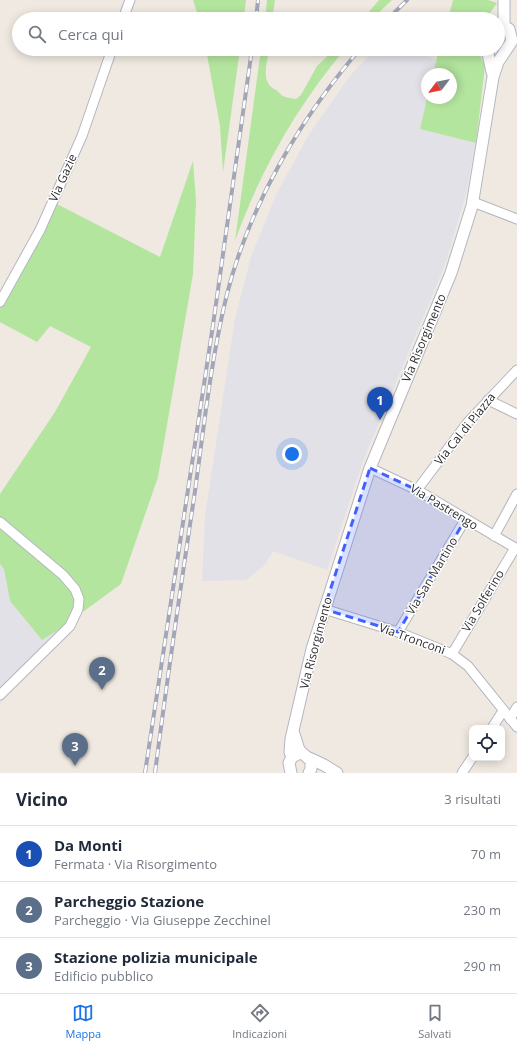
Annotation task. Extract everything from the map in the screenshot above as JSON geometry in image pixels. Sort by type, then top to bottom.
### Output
[{"type":"street","points":[[126,12],[130,0]]},
{"type":"street","points":[[504,0],[504,12]]},
{"type":"street","points":[[505,27],[512,37],[511,47]]},
{"type":"street","name":"Via Gazie","points":[[0,302],[43,223],[82,136],[110,56]]},
{"type":"street","name":"Via Risorgimento","points":[[490,56],[493,76]]},
{"type":"street","name":"Via Risorgimento","points":[[309,773],[312,765],[301,757],[296,745],[294,732],[312,649],[370,468],[451,273],[473,202],[493,76],[498,62],[503,56]]},
{"type":"street","points":[[473,202],[517,218]]},
{"type":"street","name":"Via Cal di Piazza","points":[[417,490],[456,437],[488,400],[517,370]]},
{"type":"street","points":[[488,400],[517,414]]},
{"type":"street","name":"Via Pastrengo","points":[[370,468],[417,490],[465,520],[516,548]]},
{"type":"street","points":[[494,536],[517,494]]},
{"type":"street","name":"Via San Martino","points":[[398,632],[465,520]]},
{"type":"street","points":[[0,522],[63,575],[75,590],[79,599],[78,609],[70,626],[0,695]]},
{"type":"street","name":"Via Solferino","points":[[452,654],[516,548]]},
{"type":"street","name":"Via Tronconi","points":[[324,609],[398,632],[452,654],[468,666],[517,727]]},
{"type":"street","points":[[510,719],[517,707]]},
{"type":"street","points":[[494,725],[503,711]]},
{"type":"street","points":[[289,772],[289,763],[301,757],[324,765],[337,773]]},
{"type":"street","points":[[462,773],[470,761]]},
{"type":"street","points":[[309,773],[331,773]]},
{"type":"highlighted area","points":[[370,468],[417,490],[465,520],[398,632],[324,609]]},
{"type":"shaded area","points":[[368,56],[427,56],[436,60],[434,68],[421,68],[421,104],[426,104],[420,129],[476,143],[466,194],[445,265],[363,461],[327,570],[273,551],[264,566],[246,580],[202,581],[205,516],[235,318],[251,257],[275,197],[308,136],[349,77]]},
{"type":"shaded area","points":[[0,564],[4,569],[10,601],[41,639],[58,630],[0,704]]},
{"type":"green space","points":[[193,0],[246,0],[245,12],[197,12]]},
{"type":"green space","points":[[267,0],[275,0],[273,12],[266,12]]},
{"type":"green space","points":[[379,0],[392,0],[379,12],[369,12]]},
{"type":"green space","points":[[453,0],[488,0],[497,3],[491,12],[450,12]]},
{"type":"green space","points":[[207,56],[239,56],[223,172],[220,126]]},
{"type":"green space","points":[[260,56],[268,56],[266,78],[271,87],[283,96],[296,99],[301,95],[317,66],[328,56],[340,56],[311,93],[281,140],[256,189],[235,241]]},
{"type":"green space","points":[[437,56],[480,56],[485,66],[476,143],[420,129],[426,104],[457,104],[457,68],[434,68]]},
{"type":"green space","points":[[193,161],[196,201],[193,274],[158,477],[121,584],[42,640],[10,601],[4,569],[0,564],[0,494],[55,412],[91,347],[50,326],[37,342],[0,322],[0,307],[19,274],[53,202],[160,257]]},
{"type":"railway","points":[[257,12],[258,0]]},
{"type":"railway","points":[[395,12],[407,0]]},
{"type":"railway","points":[[145,773],[213,325],[251,56]]},
{"type":"railway","points":[[155,773],[208,392],[221,318],[227,294],[237,261],[263,195],[280,164],[317,104],[354,56]]},
{"type":"place","name":"Da Monti","points":[[380,420]]},
{"type":"place","name":"Parcheggio Stazione","points":[[102,690]]},
{"type":"place","name":"Stazione polizia municipale","points":[[75,766]]}]
